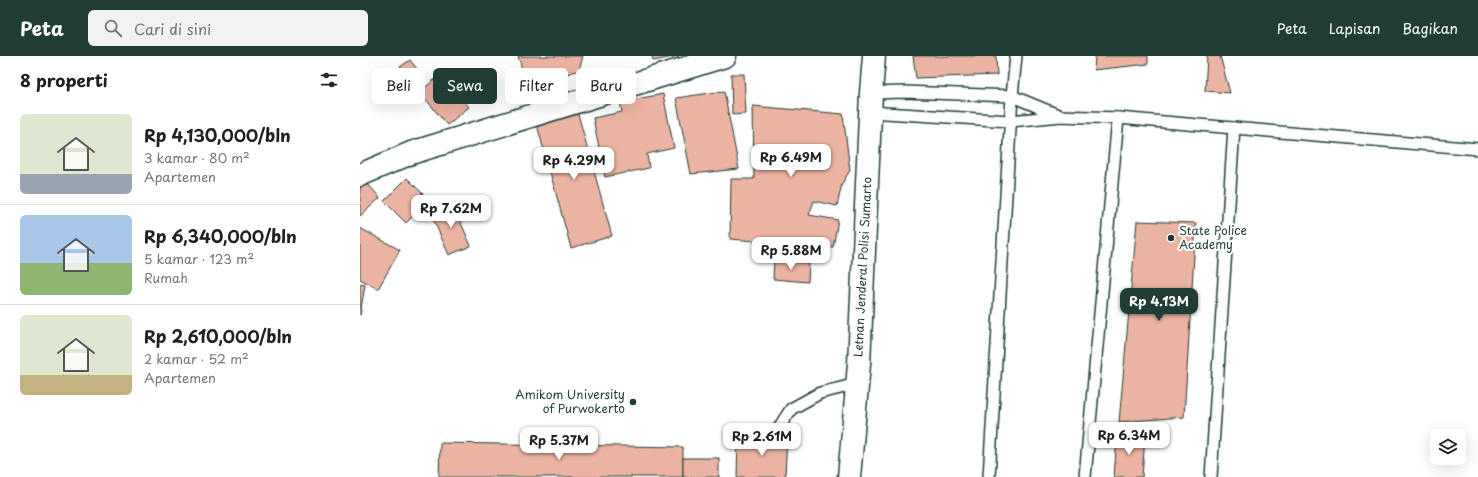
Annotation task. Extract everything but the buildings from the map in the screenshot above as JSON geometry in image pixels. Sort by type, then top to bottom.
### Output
[{"type":"street","points":[[360,175],[411,153],[725,56]]},
{"type":"street","name":"Letnan Jenderal Polisi Sumarto","points":[[848,477],[857,384],[870,103],[874,56]]},
{"type":"lane","points":[[989,477],[1010,121],[1016,56]]},
{"type":"lane","points":[[870,103],[904,92],[1012,96],[1061,116]]},
{"type":"lane","points":[[870,103],[1010,121],[1061,116],[1118,118],[1478,149]]},
{"type":"lane","points":[[1085,477],[1118,118]]},
{"type":"lane","points":[[1211,477],[1234,128]]},
{"type":"lane","points":[[773,438],[791,409],[820,393],[857,384]]},
{"type":"place","name":"State Police Academy","points":[[1171,238]]},
{"type":"place","name":"Amikom University of Purwokerto","points":[[633,402]]}]
